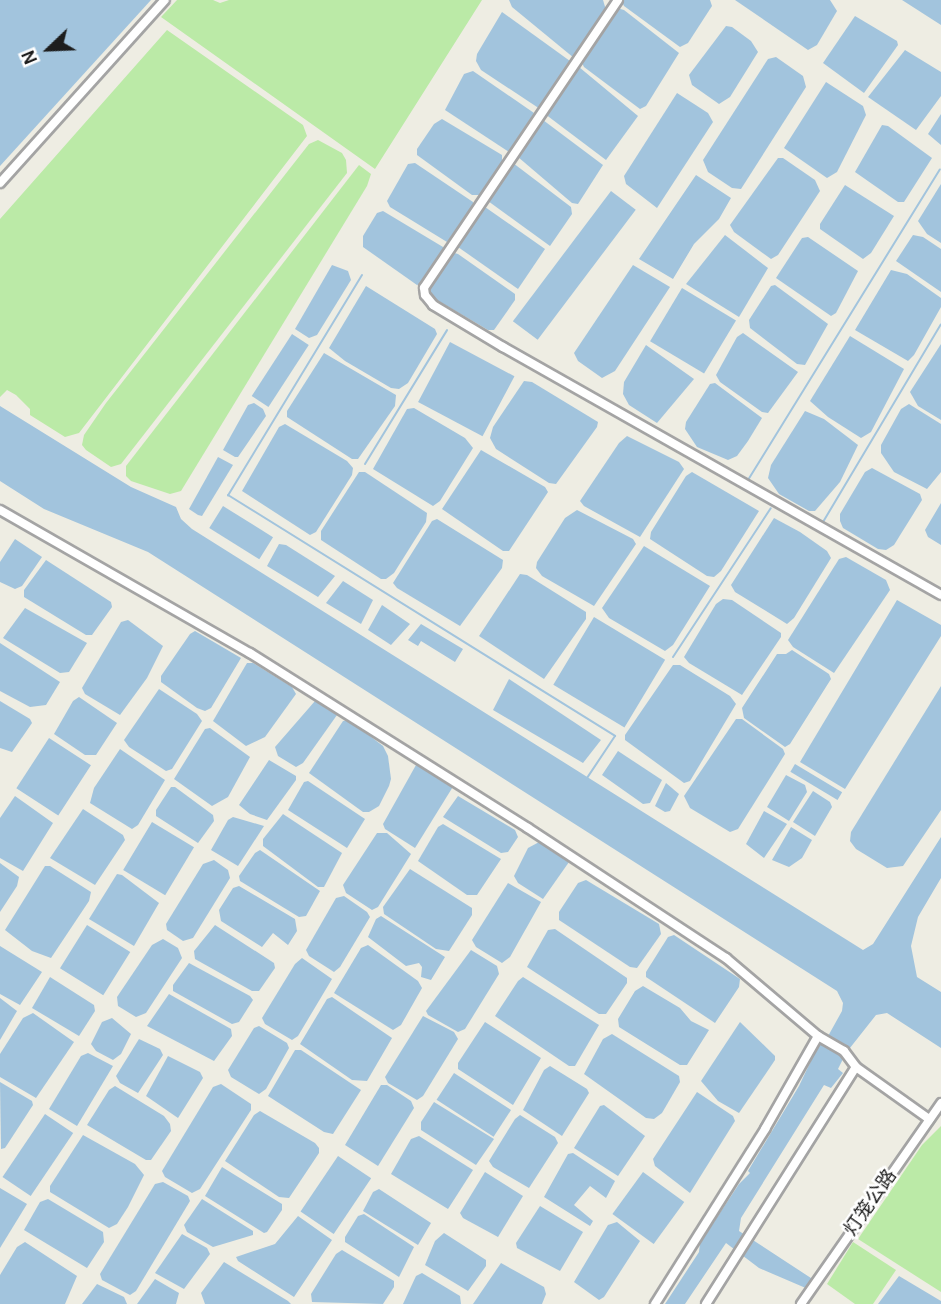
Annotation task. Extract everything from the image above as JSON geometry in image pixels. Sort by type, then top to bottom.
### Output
[{"type":"street","points":[[0,183],[165,0]]},
{"type":"street","points":[[618,0],[424,288],[425,295],[433,305],[503,347],[941,595]]},
{"type":"street","points":[[0,510],[250,653],[540,835],[726,957],[818,1036],[844,1051],[856,1067],[929,1119]]},
{"type":"street","points":[[655,1304],[751,1152],[818,1036]]},
{"type":"street","points":[[706,1304],[856,1067]]},
{"type":"street","name":"灯笼公路","points":[[801,1304],[940,1104]]},
{"type":"green space","points":[[177,0],[213,0],[220,3],[229,0],[482,0],[375,169],[161,17]]},
{"type":"green space","points":[[167,30],[303,125],[307,136],[79,433],[65,437],[30,415],[30,409],[16,395],[7,390],[0,397],[0,219]]},
{"type":"green space","points":[[318,140],[342,153],[346,160],[347,173],[121,464],[111,467],[86,450],[82,445],[84,435],[106,403],[309,144]]},
{"type":"green space","points":[[359,165],[371,174],[367,186],[181,491],[170,494],[131,481],[126,476],[126,466]]},
{"type":"green space","points":[[941,1126],[941,1292],[858,1239],[922,1145]]},
{"type":"green space","points":[[853,1242],[896,1270],[873,1304],[855,1304],[827,1284]]},
{"type":"water","points":[[0,0],[151,0],[0,166]]},
{"type":"water","points":[[509,0],[603,0],[606,10],[574,58],[512,7]]},
{"type":"water","points":[[621,0],[710,0],[712,6],[688,43],[680,47],[624,6]]},
{"type":"water","points":[[735,0],[830,0],[837,11],[817,45],[808,50]]},
{"type":"water","points":[[902,0],[941,0],[941,25]]},
{"type":"water","points":[[617,8],[624,10],[679,53],[646,106],[640,109],[584,67],[581,61]]},
{"type":"water","points":[[502,12],[570,61],[540,109],[481,70],[476,61],[477,54]]},
{"type":"water","points":[[855,16],[897,41],[898,45],[864,93],[823,63]]},
{"type":"water","points":[[726,26],[732,27],[751,41],[758,52],[730,97],[719,104],[692,85],[689,75]]},
{"type":"water","points":[[905,50],[941,72],[941,96],[916,130],[868,97]]},
{"type":"water","points":[[776,57],[803,76],[806,87],[741,189],[732,188],[708,172],[703,160],[768,59]]},
{"type":"water","points":[[579,67],[638,116],[606,160],[545,114],[575,68]]},
{"type":"water","points":[[473,71],[534,113],[509,152],[445,110],[464,74]]},
{"type":"water","points":[[826,82],[863,106],[866,115],[837,172],[827,178],[784,148]]},
{"type":"water","points":[[677,93],[708,113],[713,122],[657,208],[626,184],[624,176]]},
{"type":"water","points":[[941,114],[941,145],[928,134]]},
{"type":"water","points":[[442,119],[502,155],[502,162],[480,195],[472,195],[417,155],[417,149],[434,124]]},
{"type":"water","points":[[543,120],[603,165],[578,204],[572,203],[518,157]]},
{"type":"water","points":[[882,125],[888,126],[932,158],[904,202],[898,202],[855,172]]},
{"type":"water","points":[[778,158],[783,158],[815,180],[820,191],[778,255],[771,259],[734,232],[730,225]]},
{"type":"water","points":[[415,163],[473,202],[473,207],[447,242],[390,207],[387,201],[408,164]]},
{"type":"water","points":[[513,163],[571,207],[572,214],[550,246],[488,201]]},
{"type":"water","points":[[696,175],[731,198],[719,219],[694,244],[673,279],[639,259]]},
{"type":"water","points":[[941,184],[941,243],[927,234],[918,221]]},
{"type":"water","points":[[845,185],[894,216],[871,253],[863,259],[820,229],[820,224]]},
{"type":"water","points":[[611,191],[636,210],[538,340],[513,321]]},
{"type":"water","points":[[485,207],[545,249],[518,289],[458,247],[480,209]]},
{"type":"water","points":[[383,211],[443,247],[444,252],[423,283],[417,285],[363,247],[363,236],[377,213]]},
{"type":"water","points":[[725,235],[768,268],[739,317],[686,284]]},
{"type":"water","points":[[913,235],[923,237],[941,249],[941,292],[896,261]]},
{"type":"water","points":[[808,237],[858,271],[836,313],[831,316],[776,278],[802,238]]},
{"type":"water","points":[[451,252],[458,254],[515,294],[515,300],[494,330],[488,330],[430,296],[429,287]]},
{"type":"water","points":[[332,265],[348,271],[351,280],[317,335],[309,338],[295,329]]},
{"type":"water","points":[[633,265],[670,287],[615,371],[602,378],[578,361],[574,353]]},
{"type":"water","points":[[891,270],[907,274],[941,298],[941,307],[908,361],[855,330]]},
{"type":"water","points":[[775,285],[828,324],[805,365],[797,364],[750,328],[749,320],[771,286]]},
{"type":"water","points":[[366,286],[435,329],[437,334],[408,383],[399,389],[391,388],[345,361],[329,348]]},
{"type":"water","points":[[682,288],[736,320],[704,374],[650,341]]},
{"type":"water","points":[[743,333],[798,372],[768,413],[762,412],[720,382],[716,375],[737,337]]},
{"type":"water","points":[[292,334],[309,345],[268,407],[252,396]]},
{"type":"water","points":[[850,336],[904,369],[871,432],[861,438],[828,417],[810,401]]},
{"type":"water","points":[[450,342],[514,376],[483,436],[418,402]]},
{"type":"water","points":[[941,344],[941,420],[918,406],[910,392]]},
{"type":"water","points":[[646,345],[694,379],[657,423],[629,405],[623,394],[624,382]]},
{"type":"water","points":[[324,353],[396,395],[395,406],[358,459],[352,459],[287,417],[287,411]]},
{"type":"water","points":[[524,381],[532,382],[598,422],[556,484],[549,483],[496,449],[490,438],[493,427]]},
{"type":"water","points":[[715,383],[762,418],[737,456],[728,460],[697,447],[685,429],[686,422],[710,384]]},
{"type":"water","points":[[254,403],[263,409],[266,416],[238,457],[235,457],[223,450],[248,405]]},
{"type":"water","points":[[909,404],[941,424],[941,472],[927,489],[894,472],[881,453],[881,445],[901,409]]},
{"type":"water","points":[[0,406],[131,487],[176,507],[181,519],[192,529],[863,950],[873,944],[941,837],[941,878],[918,917],[911,946],[917,977],[941,992],[941,1048],[887,1013],[876,1015],[846,1053],[838,1069],[843,1073],[831,1088],[824,1085],[741,1218],[739,1231],[814,1280],[808,1289],[759,1268],[726,1243],[685,1304],[665,1304],[699,1252],[700,1243],[739,1184],[750,1173],[748,1171],[799,1086],[818,1046],[827,1038],[842,1011],[843,1003],[837,991],[148,552],[44,509],[0,481]]},
{"type":"water","points":[[414,408],[465,438],[473,448],[440,501],[433,506],[373,469],[407,409]]},
{"type":"water","points":[[805,411],[824,419],[858,445],[840,482],[815,511],[809,511],[779,494],[768,478],[771,465]]},
{"type":"water","points":[[285,424],[347,461],[353,468],[352,475],[316,532],[310,535],[242,491],[279,427]]},
{"type":"water","points":[[627,436],[679,462],[684,469],[640,537],[584,506],[580,501],[619,443]]},
{"type":"water","points":[[481,450],[545,487],[548,492],[509,551],[503,551],[442,509]]},
{"type":"water","points":[[218,457],[233,465],[202,516],[198,515],[189,509]]},
{"type":"water","points":[[872,468],[920,494],[922,500],[894,545],[886,550],[878,549],[843,528],[840,521],[840,514],[865,472]]},
{"type":"water","points":[[359,472],[365,472],[427,513],[426,522],[394,573],[386,579],[381,579],[321,540],[321,531]]},
{"type":"water","points":[[692,472],[759,511],[721,571],[714,577],[707,576],[650,539],[651,532],[686,476]]},
{"type":"water","points":[[941,503],[941,545],[928,537],[925,530]]},
{"type":"water","points":[[223,506],[273,537],[259,559],[209,528]]},
{"type":"water","points":[[577,510],[633,539],[636,544],[594,606],[542,576],[536,568],[537,562],[565,518]]},
{"type":"water","points":[[774,518],[800,532],[827,551],[831,558],[794,618],[787,624],[735,592],[731,585]]},
{"type":"water","points":[[437,519],[503,560],[502,568],[460,626],[393,583],[432,521]]},
{"type":"water","points":[[15,539],[42,557],[22,586],[15,589],[0,582],[0,562]]},
{"type":"water","points":[[279,544],[286,545],[335,576],[318,597],[267,566]]},
{"type":"water","points":[[644,546],[710,586],[673,645],[665,651],[609,618],[602,608]]},
{"type":"water","points":[[846,557],[886,580],[890,590],[834,673],[793,647],[788,640],[839,559]]},
{"type":"water","points":[[46,560],[111,602],[112,607],[92,635],[86,635],[24,597],[24,590]]},
{"type":"water","points":[[520,574],[527,575],[586,612],[586,619],[544,679],[479,636]]},
{"type":"water","points":[[343,581],[373,600],[361,624],[326,603]]},
{"type":"water","points":[[723,599],[732,600],[781,633],[781,637],[742,695],[689,663],[684,657],[716,604]]},
{"type":"water","points":[[897,600],[941,625],[941,636],[845,789],[800,762]]},
{"type":"water","points":[[382,605],[410,624],[391,645],[368,630]]},
{"type":"water","points":[[25,608],[87,643],[69,672],[60,673],[3,638]]},
{"type":"water","points":[[594,617],[665,660],[624,727],[553,685]]},
{"type":"water","points":[[128,620],[163,646],[147,678],[120,715],[85,694],[82,688],[121,622]]},
{"type":"water","points":[[421,624],[463,649],[455,662],[421,641],[418,646],[408,640]]},
{"type":"water","points":[[195,631],[241,658],[211,708],[205,711],[161,682],[161,676],[190,634]]},
{"type":"water","points":[[0,643],[60,682],[46,705],[30,707],[0,691]]},
{"type":"water","points":[[792,650],[829,674],[831,679],[790,744],[785,747],[744,718],[742,708],[777,654],[786,654]]},
{"type":"water","points":[[247,663],[253,663],[292,687],[296,694],[265,737],[246,746],[213,721]]},
{"type":"water","points":[[673,665],[680,665],[730,696],[736,704],[690,781],[684,783],[625,740],[625,735]]},
{"type":"water","points":[[509,679],[601,740],[583,763],[493,710]]},
{"type":"water","points":[[941,686],[941,810],[903,866],[887,868],[856,849],[850,841],[851,832]]},
{"type":"water","points":[[159,689],[197,714],[202,721],[172,769],[166,771],[129,747],[124,740]]},
{"type":"water","points":[[79,697],[117,723],[96,755],[85,755],[54,734],[73,701]]},
{"type":"water","points":[[0,701],[30,719],[32,723],[12,752],[0,748]]},
{"type":"water","points":[[315,701],[337,715],[303,763],[296,767],[278,756],[275,747]]},
{"type":"water","points":[[736,719],[742,719],[783,749],[785,754],[738,829],[730,832],[690,808],[684,796]]},
{"type":"water","points":[[349,720],[383,746],[388,756],[391,779],[389,786],[379,806],[369,812],[363,812],[309,773],[343,721]]},
{"type":"water","points":[[210,728],[250,757],[228,797],[212,806],[174,779],[205,729]]},
{"type":"water","points":[[49,738],[91,765],[58,816],[16,788]]},
{"type":"water","points":[[120,749],[165,780],[138,825],[132,829],[90,803],[94,788]]},
{"type":"water","points":[[618,751],[662,780],[650,803],[643,804],[602,775]]},
{"type":"water","points":[[269,760],[296,776],[296,780],[267,820],[250,814],[239,805]]},
{"type":"water","points":[[420,763],[454,785],[415,848],[385,829],[383,824],[416,765]]},
{"type":"water","points":[[795,764],[842,792],[838,800],[790,772]]},
{"type":"water","points":[[786,775],[805,785],[807,792],[789,821],[767,807]]},
{"type":"water","points":[[308,781],[365,819],[347,848],[288,810],[304,782]]},
{"type":"water","points":[[666,783],[679,794],[670,811],[665,812],[655,806]]},
{"type":"water","points":[[171,787],[175,787],[213,815],[214,821],[198,843],[156,816],[156,810]]},
{"type":"water","points":[[813,791],[830,802],[832,807],[815,836],[793,822]]},
{"type":"water","points":[[15,796],[53,823],[23,871],[0,858],[0,818]]},
{"type":"water","points":[[458,796],[515,830],[518,837],[508,852],[501,853],[443,817]]},
{"type":"water","points":[[83,809],[123,835],[125,840],[95,885],[50,858]]},
{"type":"water","points":[[764,811],[787,824],[764,858],[746,844]]},
{"type":"water","points":[[283,814],[342,853],[324,887],[318,887],[263,846],[263,839]]},
{"type":"water","points":[[233,817],[264,826],[238,866],[211,850],[228,820]]},
{"type":"water","points":[[152,822],[194,847],[165,895],[123,870]]},
{"type":"water","points":[[443,824],[501,859],[477,895],[467,895],[418,861],[438,827]]},
{"type":"water","points":[[791,827],[812,840],[802,858],[789,867],[772,860]]},
{"type":"water","points":[[377,833],[387,833],[411,854],[378,907],[372,910],[346,893],[343,885]]},
{"type":"water","points":[[541,841],[569,862],[543,899],[518,883],[514,876],[528,848]]},
{"type":"water","points":[[260,850],[320,891],[306,916],[299,917],[240,881],[239,876]]},
{"type":"water","points":[[214,860],[228,870],[230,878],[193,938],[183,941],[167,930],[166,924],[203,864]]},
{"type":"water","points":[[0,863],[19,877],[17,886],[0,912]]},
{"type":"water","points":[[45,866],[50,866],[91,892],[89,901],[51,958],[32,951],[5,930]]},
{"type":"water","points":[[410,869],[472,908],[472,915],[449,951],[436,949],[384,914],[383,907]]},
{"type":"water","points":[[117,874],[159,903],[134,946],[89,919]]},
{"type":"water","points":[[586,880],[659,924],[661,934],[637,968],[630,967],[559,920],[559,912],[578,883]]},
{"type":"water","points":[[508,883],[541,902],[510,957],[502,963],[476,947],[472,940]]},
{"type":"water","points":[[239,886],[295,919],[297,931],[288,945],[273,933],[262,947],[221,921],[219,910],[233,888]]},
{"type":"water","points":[[344,896],[370,917],[340,967],[334,972],[309,956],[306,950],[336,898]]},
{"type":"water","points":[[381,916],[445,957],[431,980],[421,977],[422,967],[419,963],[406,966],[368,937],[376,919]]},
{"type":"water","points":[[87,925],[130,952],[103,995],[60,968]]},
{"type":"water","points":[[215,925],[274,963],[275,968],[259,991],[252,991],[195,959],[194,951]]},
{"type":"water","points":[[555,929],[627,978],[627,983],[606,1014],[599,1014],[527,967],[548,930]]},
{"type":"water","points":[[674,935],[740,979],[739,987],[715,1023],[646,977],[646,972],[668,937]]},
{"type":"water","points":[[163,939],[178,948],[182,958],[146,1013],[136,1017],[118,1006],[117,997],[152,945]]},
{"type":"water","points":[[368,945],[418,981],[422,988],[401,1025],[393,1030],[334,993],[361,948]]},
{"type":"water","points":[[0,946],[42,972],[20,1005],[0,994]]},
{"type":"water","points":[[471,950],[497,966],[499,974],[465,1029],[458,1032],[428,1015],[426,1011]]},
{"type":"water","points":[[302,958],[332,979],[298,1036],[292,1040],[265,1024],[262,1018],[295,964]]},
{"type":"water","points":[[189,963],[250,996],[253,1000],[239,1022],[232,1024],[173,991],[173,985]]},
{"type":"water","points":[[50,977],[94,1005],[95,1011],[79,1036],[32,1008]]},
{"type":"water","points":[[523,977],[599,1025],[575,1066],[569,1066],[495,1016]]},
{"type":"water","points":[[643,986],[680,1008],[691,1021],[709,1030],[687,1065],[680,1065],[619,1027],[618,1019],[635,991]]},
{"type":"water","points":[[169,994],[231,1029],[232,1036],[214,1061],[147,1026]]},
{"type":"water","points":[[332,997],[392,1038],[367,1081],[352,1080],[300,1044],[327,999]]},
{"type":"water","points":[[0,998],[17,1011],[0,1040]]},
{"type":"water","points":[[33,1013],[74,1042],[36,1098],[0,1077],[0,1054],[23,1018]]},
{"type":"water","points":[[423,1016],[454,1032],[458,1039],[423,1096],[417,1100],[388,1083],[385,1077]]},
{"type":"water","points":[[112,1018],[131,1034],[121,1054],[113,1060],[96,1051],[91,1044],[102,1022]]},
{"type":"water","points":[[485,1022],[541,1058],[513,1105],[458,1069],[458,1063]]},
{"type":"water","points":[[740,1022],[775,1056],[775,1060],[739,1113],[718,1101],[701,1081]]},
{"type":"water","points":[[259,1026],[287,1043],[289,1048],[266,1089],[259,1094],[231,1077],[228,1070],[254,1028]]},
{"type":"water","points":[[612,1034],[679,1076],[680,1082],[662,1113],[654,1119],[646,1118],[584,1074],[603,1039]]},
{"type":"water","points":[[139,1039],[160,1049],[163,1055],[138,1093],[120,1083],[116,1076]]},
{"type":"water","points":[[295,1050],[301,1050],[361,1090],[333,1134],[324,1132],[268,1096]]},
{"type":"water","points":[[88,1053],[113,1066],[77,1126],[49,1109],[81,1056]]},
{"type":"water","points":[[168,1056],[200,1072],[203,1078],[178,1118],[146,1096]]},
{"type":"water","points":[[550,1066],[587,1089],[589,1093],[562,1136],[523,1110],[544,1070]]},
{"type":"water","points":[[454,1073],[511,1110],[494,1137],[437,1100]]},
{"type":"water","points":[[0,1082],[32,1101],[33,1105],[5,1148],[1,1149]]},
{"type":"water","points":[[221,1084],[251,1104],[251,1110],[200,1189],[192,1193],[165,1177],[162,1171],[213,1087]]},
{"type":"water","points":[[381,1085],[387,1085],[411,1101],[414,1108],[378,1166],[345,1145]]},
{"type":"water","points":[[115,1086],[164,1116],[170,1124],[171,1131],[151,1160],[146,1160],[87,1125],[109,1090]]},
{"type":"water","points":[[697,1092],[733,1116],[735,1121],[690,1193],[655,1166],[653,1159]]},
{"type":"water","points":[[434,1102],[494,1139],[476,1165],[421,1130],[421,1122]]},
{"type":"water","points":[[604,1105],[645,1136],[618,1176],[574,1148],[600,1106]]},
{"type":"water","points":[[260,1111],[315,1143],[319,1148],[319,1153],[289,1198],[279,1197],[225,1161],[254,1115]]},
{"type":"water","points":[[45,1114],[73,1133],[31,1196],[3,1177]]},
{"type":"water","points":[[520,1115],[555,1137],[558,1143],[529,1188],[493,1167],[489,1161]]},
{"type":"water","points":[[83,1135],[135,1164],[144,1175],[117,1224],[109,1228],[50,1192],[50,1186]]},
{"type":"water","points":[[419,1136],[473,1170],[448,1209],[391,1174],[411,1139]]},
{"type":"water","points":[[573,1153],[615,1181],[606,1198],[590,1186],[574,1205],[593,1221],[590,1226],[544,1197],[568,1154]]},
{"type":"water","points":[[338,1156],[371,1178],[334,1234],[301,1212]]},
{"type":"water","points":[[222,1167],[282,1204],[282,1210],[267,1232],[264,1233],[205,1196]]},
{"type":"water","points":[[485,1172],[523,1196],[498,1237],[463,1218],[460,1213]]},
{"type":"water","points":[[643,1172],[684,1202],[654,1244],[612,1214]]},
{"type":"water","points":[[163,1182],[188,1196],[190,1201],[136,1291],[130,1295],[102,1280],[100,1274],[155,1184]]},
{"type":"water","points":[[0,1188],[27,1204],[0,1248]]},
{"type":"water","points":[[379,1189],[431,1223],[418,1245],[363,1211],[373,1192]]},
{"type":"water","points":[[48,1199],[103,1232],[104,1242],[87,1268],[24,1230],[40,1202]]},
{"type":"water","points":[[202,1199],[253,1231],[253,1235],[213,1247],[187,1232],[184,1225]]},
{"type":"water","points":[[540,1206],[583,1232],[560,1271],[517,1248],[516,1243]]},
{"type":"water","points":[[364,1214],[414,1247],[399,1277],[345,1242],[345,1237],[358,1216]]},
{"type":"water","points":[[298,1216],[332,1240],[294,1297],[238,1261],[236,1257],[275,1244]]},
{"type":"water","points":[[617,1222],[640,1241],[604,1297],[599,1300],[574,1282],[608,1225]]},
{"type":"water","points":[[444,1233],[486,1260],[486,1266],[468,1291],[425,1265],[435,1241]]},
{"type":"water","points":[[182,1234],[207,1248],[210,1254],[184,1289],[155,1273]]},
{"type":"water","points":[[25,1242],[77,1276],[65,1304],[0,1304],[0,1275],[17,1247]]},
{"type":"water","points":[[342,1250],[394,1281],[394,1287],[383,1304],[312,1302],[311,1294],[336,1254]]},
{"type":"water","points":[[224,1262],[291,1304],[205,1304],[201,1293]]},
{"type":"water","points":[[501,1263],[544,1287],[546,1294],[542,1304],[473,1304]]},
{"type":"water","points":[[422,1273],[460,1296],[461,1304],[403,1304],[416,1276]]},
{"type":"water","points":[[899,1276],[941,1301],[941,1304],[878,1304]]},
{"type":"water","points":[[155,1279],[179,1293],[176,1304],[137,1304]]},
{"type":"water","points":[[97,1284],[124,1297],[127,1304],[82,1304]]},
{"type":"waterway","points":[[748,480],[940,169]]},
{"type":"waterway","points":[[362,275],[228,495],[615,736],[587,778]]},
{"type":"waterway","points":[[823,522],[941,324]]},
{"type":"waterway","points":[[365,464],[447,330]]},
{"type":"waterway","points":[[673,657],[771,508]]}]
